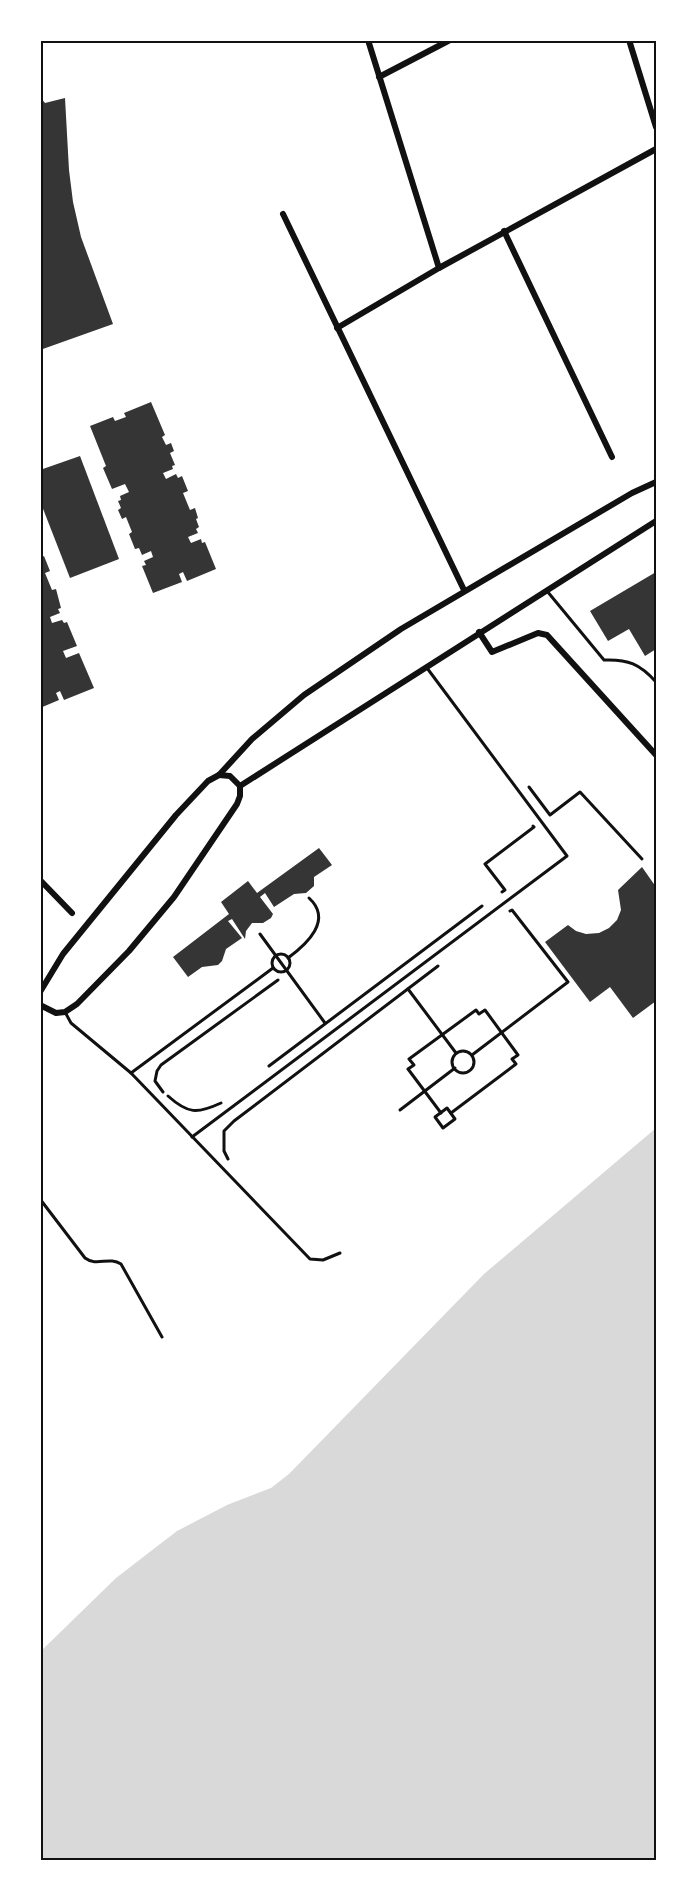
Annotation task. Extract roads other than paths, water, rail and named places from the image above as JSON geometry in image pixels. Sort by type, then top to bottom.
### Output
[{"type":"street","points":[[368,40],[439,268]]},
{"type":"street","points":[[379,77],[450,40]]},
{"type":"street","points":[[629,40],[657,128]]},
{"type":"street","points":[[337,328],[504,231],[657,149]]},
{"type":"street","points":[[284,214],[464,590]]},
{"type":"street","points":[[504,231],[612,457]]},
{"type":"street","points":[[40,992],[63,954],[169,824],[208,781],[219,775],[252,739],[304,695],[401,628],[632,493],[657,482]]},
{"type":"street","points":[[240,786],[546,589],[655,524]]},
{"type":"street","points":[[479,632],[492,652],[538,633],[547,635],[657,755]]},
{"type":"street","points":[[40,1004],[56,1013],[65,1012],[77,1004],[129,951],[174,897],[237,804],[240,796],[240,786],[230,776],[219,775]]},
{"type":"street","points":[[40,880],[72,913]]},
{"type":"lane","points":[[546,589],[604,660],[629,661],[657,682]]},
{"type":"lane","points":[[192,1137],[567,856],[426,666]]},
{"type":"lane","points":[[131,1073],[273,968]]},
{"type":"lane","points":[[65,1012],[71,1023],[131,1073],[310,1259],[323,1260],[340,1252]]},
{"type":"lane","points":[[40,1199],[85,1258],[95,1264],[112,1260],[121,1264],[162,1337]]}]
